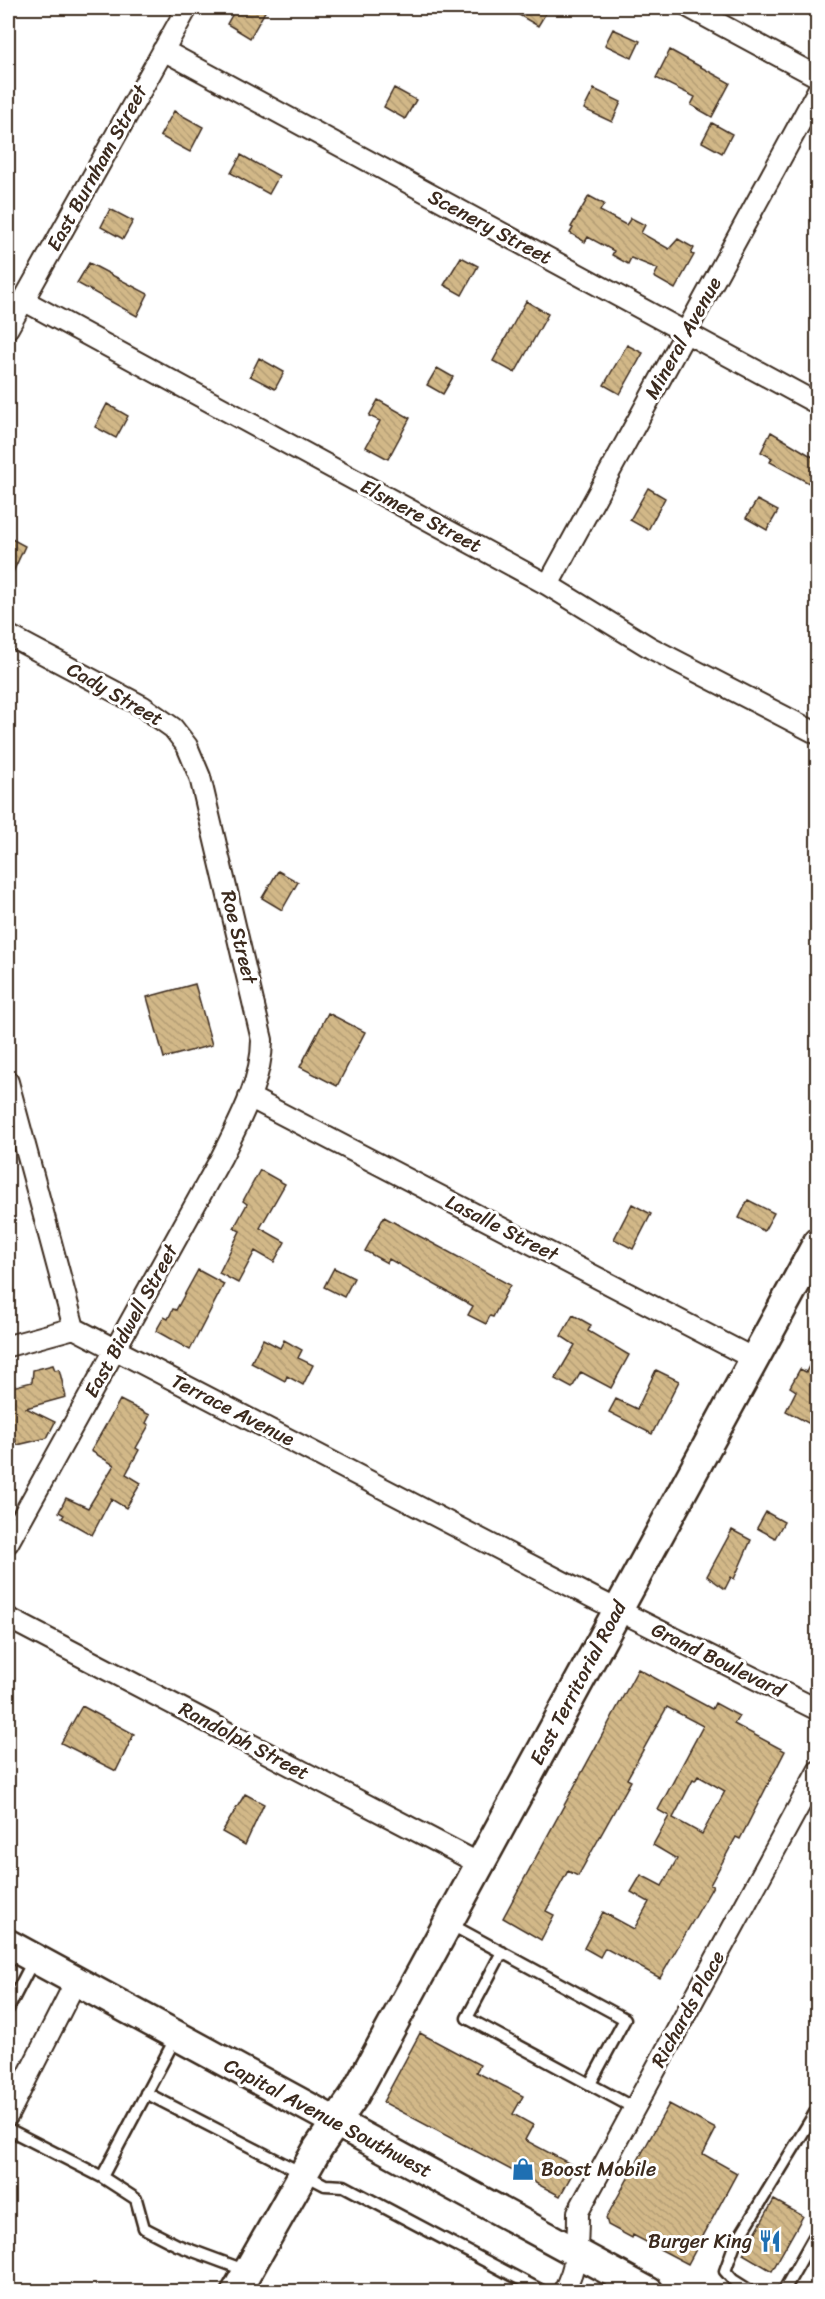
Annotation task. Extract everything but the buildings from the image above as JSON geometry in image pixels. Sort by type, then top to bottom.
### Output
[{"type":"street","name":"East Burnham Street","points":[[8,328],[187,8]]},
{"type":"street","points":[[690,8],[818,77]]},
{"type":"street","name":"Scenery Street","points":[[163,50],[818,404]]},
{"type":"street","name":"Mineral Avenue","points":[[548,585],[818,90]]},
{"type":"street","name":"Elsmere Street","points":[[23,300],[548,585],[651,648],[818,734]]},
{"type":"street","name":"Cady Street","points":[[8,635],[142,706],[173,728],[187,747],[200,777]]},
{"type":"street","name":"Roe Street","points":[[200,777],[262,1040],[260,1066],[249,1097]]},
{"type":"street","points":[[8,1082],[74,1328],[8,1346]]},
{"type":"street","name":"East Bidwell Street","points":[[8,1543],[221,1158],[249,1097]]},
{"type":"street","name":"Lasalle Street","points":[[249,1097],[754,1359]]},
{"type":"street","name":"East Territorial Road","points":[[242,2281],[336,2121],[354,2096],[818,1242]]},
{"type":"street","name":"Terrace Avenue","points":[[74,1328],[618,1610]]},
{"type":"street","name":"Grand Boulevard","points":[[618,1610],[818,1710]]},
{"type":"street","name":"Randolph Street","points":[[8,1618],[480,1864]]},
{"type":"street","name":"Richards Place","points":[[563,2292],[578,2254],[578,2212],[818,1771]]},
{"type":"street","name":"Capital Avenue Southwest","points":[[8,1944],[649,2292]]},
{"type":"street","points":[[8,2115],[14,2087],[76,1981]]},
{"type":"lane","points":[[448,1923],[625,2019],[590,2084]]},
{"type":"lane","points":[[502,1952],[467,2018],[634,2108]]},
{"type":"lane","points":[[8,2009],[34,1959]]},
{"type":"lane","points":[[102,2177],[176,2036]]},
{"type":"lane","points":[[146,2093],[325,2185],[344,2186],[544,2292]]},
{"type":"lane","points":[[752,2292],[733,2280],[725,2271],[734,2246],[818,2108]]},
{"type":"lane","points":[[8,2129],[102,2177],[136,2199],[144,2228],[242,2281]]},
{"type":"lane","points":[[783,2292],[818,2230]]},
{"type":"place","name":"Boost Mobile","points":[[523,2169]]},
{"type":"place","name":"Burger King","points":[[770,2241]]}]
